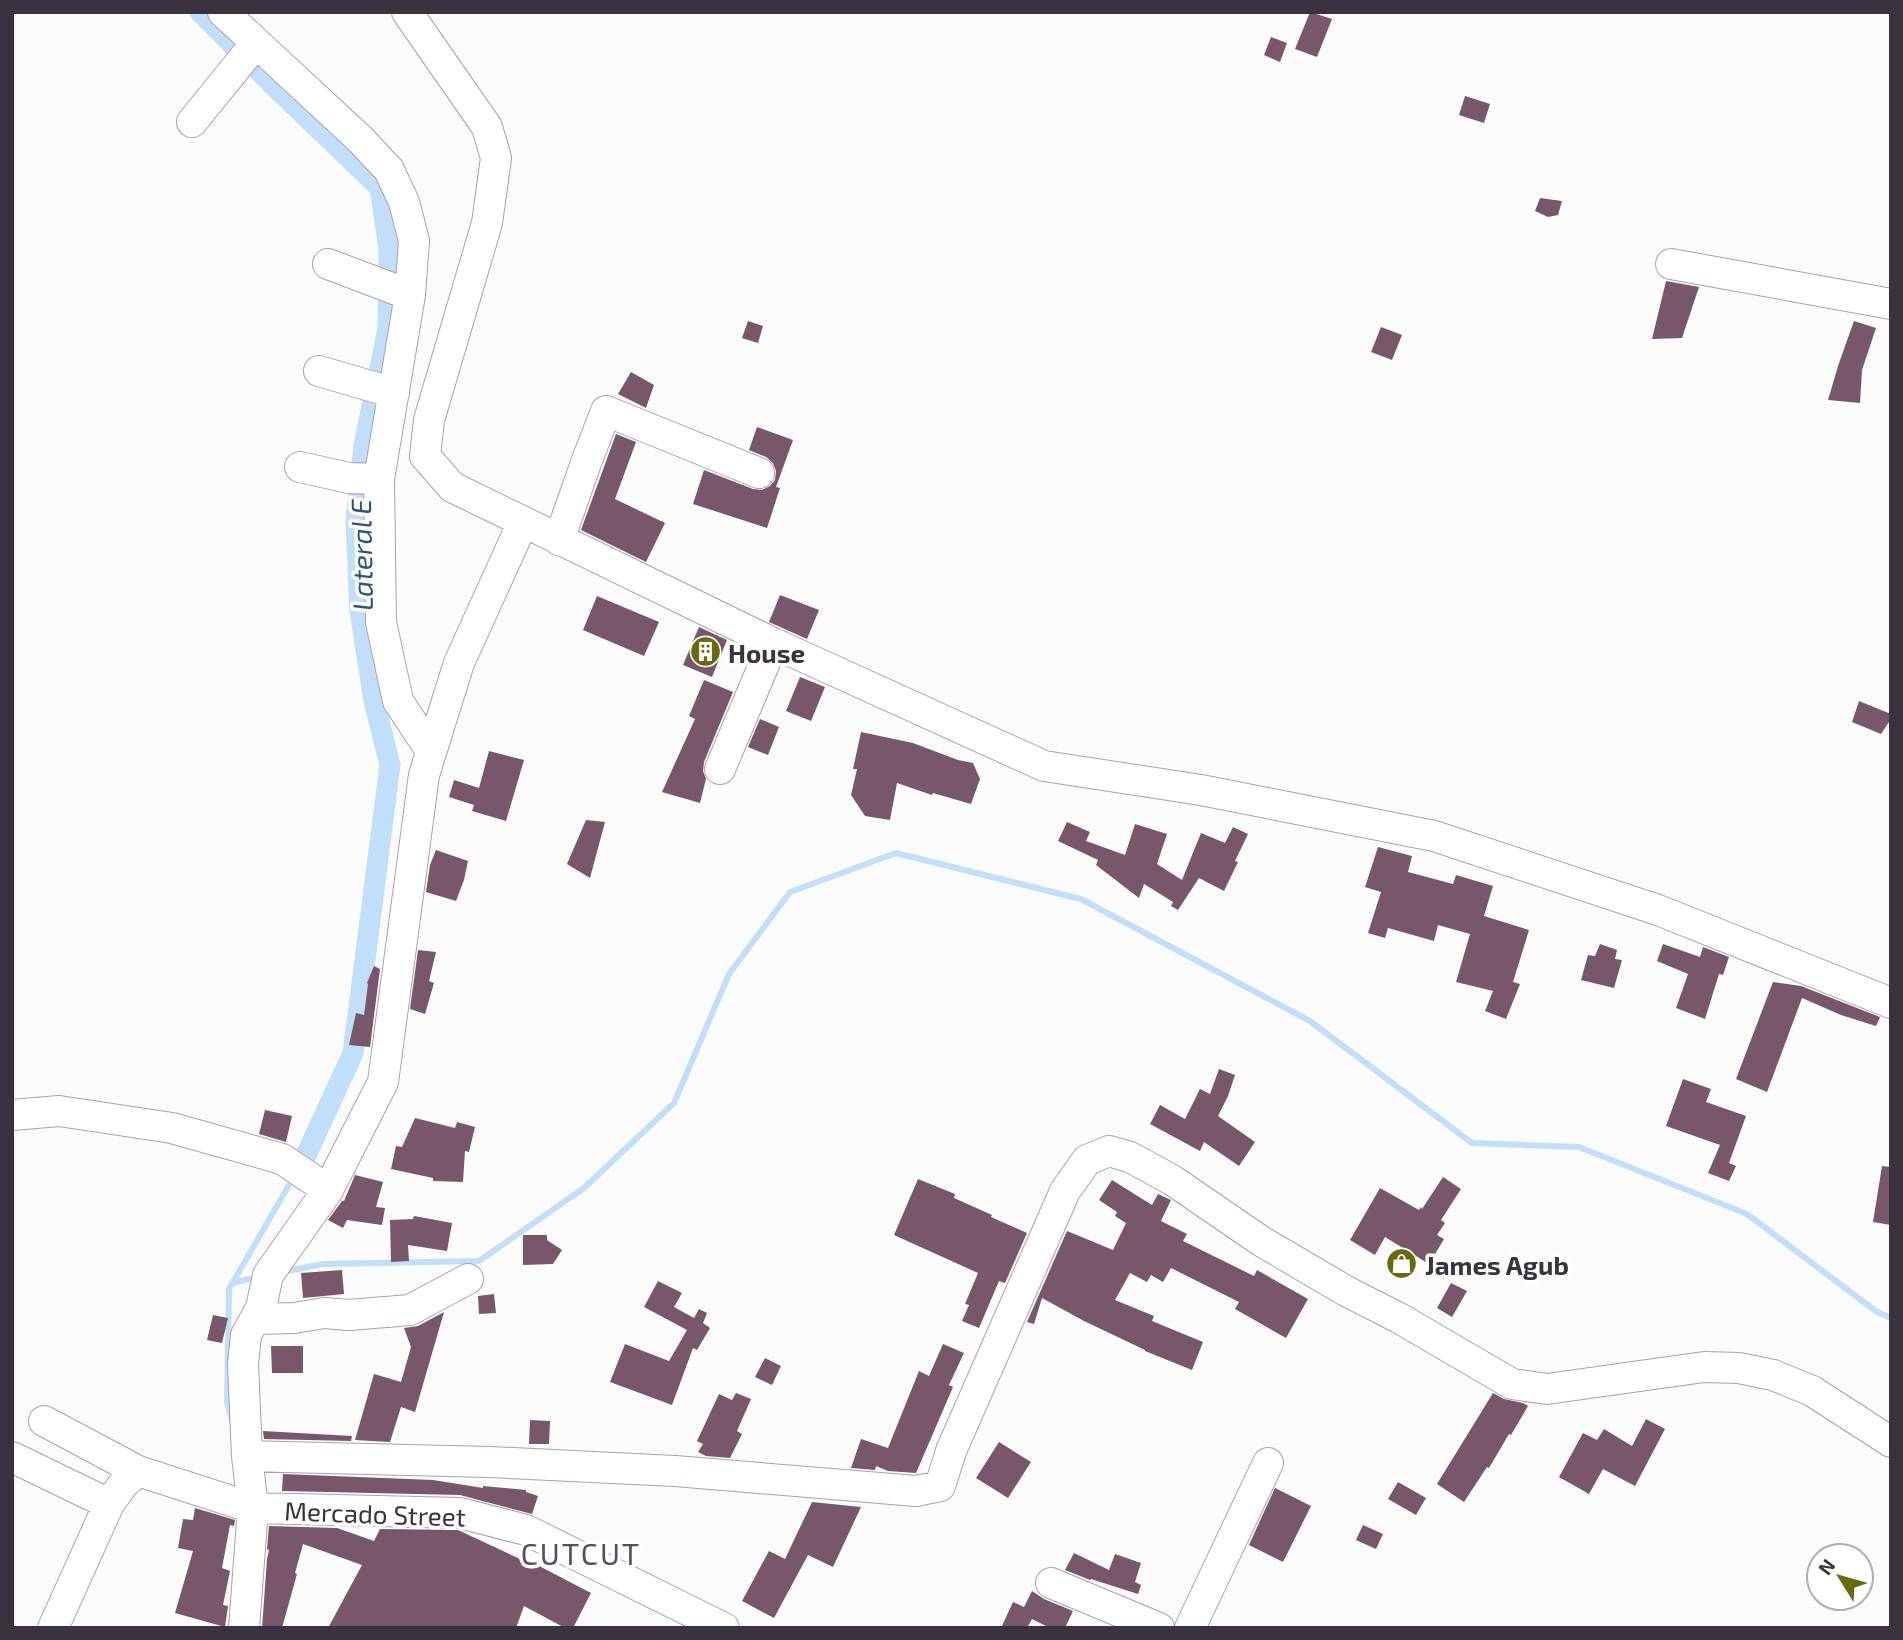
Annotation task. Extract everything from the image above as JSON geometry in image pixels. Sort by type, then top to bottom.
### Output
[{"type":"street","points":[[223,12],[360,139],[389,170],[404,202],[414,242],[399,292],[366,479],[382,622],[398,701],[431,751]]},
{"type":"street","points":[[407,12],[487,127],[496,158],[486,223],[429,420],[425,456],[452,487],[772,643],[1044,766],[1201,790],[1434,836],[1658,910],[1891,1003]]},
{"type":"street","points":[[192,122],[256,43]]},
{"type":"street","points":[[328,264],[399,292]]},
{"type":"street","points":[[1671,264],[1891,304]]},
{"type":"street","points":[[319,371],[382,391]]},
{"type":"street","points":[[559,540],[606,411],[760,473]]},
{"type":"street","points":[[300,467],[366,479]]},
{"type":"street","points":[[244,1628],[253,1508],[247,1456],[243,1364],[246,1335],[258,1313],[268,1275],[328,1191],[383,1082],[424,775],[459,663],[523,522]]},
{"type":"street","points":[[720,768],[772,643]]},
{"type":"street","points":[[12,1115],[59,1111],[172,1128],[282,1159],[328,1191]]},
{"type":"street","points":[[247,1456],[490,1462],[662,1470],[916,1491],[940,1486],[951,1451],[1065,1191],[1087,1160],[1109,1152],[1130,1157],[1172,1180],[1261,1241],[1512,1384],[1547,1389],[1704,1367],[1739,1368],[1773,1376],[1812,1391],[1891,1442]]},
{"type":"street","points":[[258,1313],[293,1318],[324,1313],[349,1315],[410,1310],[468,1279]]},
{"type":"street","name":"Mercado Street","points":[[44,1421],[138,1471],[253,1508],[460,1513],[526,1530],[724,1628]]},
{"type":"street","points":[[12,1457],[109,1504]]},
{"type":"street","points":[[1190,1628],[1268,1463]]},
{"type":"street","points":[[53,1628],[109,1504],[124,1483],[138,1471]]},
{"type":"street","points":[[1051,1583],[1159,1628]]},
{"type":"building","points":[[1310,12],[1332,19],[1317,57],[1295,49]]},
{"type":"building","points":[[1271,37],[1287,43],[1280,62],[1264,55]]},
{"type":"building","points":[[1465,96],[1490,104],[1484,123],[1459,115]]},
{"type":"building","points":[[1540,198],[1562,201],[1558,215],[1548,217],[1535,211]]},
{"type":"building","points":[[1666,281],[1699,287],[1682,338],[1652,339]]},
{"type":"building","points":[[748,321],[763,326],[758,343],[742,338]]},
{"type":"building","points":[[1854,321],[1876,328],[1862,370],[1860,403],[1828,400],[1839,363]]},
{"type":"building","points":[[1381,327],[1402,335],[1392,360],[1371,352]]},
{"type":"building","points":[[631,372],[654,385],[646,408],[618,394]]},
{"type":"building","points":[[757,427],[793,440],[776,487],[780,488],[767,528],[693,504],[704,470],[753,489],[762,490],[775,480],[773,463],[749,450]]},
{"type":"building","points":[[616,434],[636,442],[615,499],[665,523],[646,562],[581,530]]},
{"type":"building","points":[[780,595],[819,610],[807,639],[769,622]]},
{"type":"building","points":[[597,596],[659,622],[644,656],[583,630]]},
{"type":"building","name":"House","points":[[699,627],[727,640],[712,677],[683,665]]},
{"type":"building","name":"House","points":[[800,677],[825,687],[811,721],[786,711]]},
{"type":"building","points":[[704,680],[733,692],[704,762],[706,779],[700,803],[662,792],[695,719],[689,716]]},
{"type":"building","points":[[1859,701],[1891,714],[1891,719],[1881,734],[1852,722]]},
{"type":"building","points":[[760,719],[779,727],[768,755],[748,747]]},
{"type":"building","points":[[861,732],[913,743],[973,763],[980,779],[971,804],[897,783],[890,820],[865,816],[851,795],[857,769],[853,769]]},
{"type":"building","points":[[489,751],[524,760],[506,821],[472,811],[474,805],[449,797],[454,780],[479,788]]},
{"type":"building","points":[[586,820],[605,822],[590,878],[567,864]]},
{"type":"building","points":[[1067,822],[1090,832],[1086,841],[1125,855],[1135,824],[1167,834],[1157,864],[1182,880],[1201,833],[1225,843],[1233,827],[1248,834],[1224,891],[1199,878],[1178,910],[1171,906],[1173,902],[1144,884],[1139,898],[1096,865],[1098,860],[1058,841]]},
{"type":"building","points":[[1378,847],[1412,856],[1408,872],[1453,884],[1456,875],[1493,886],[1484,916],[1529,930],[1513,982],[1520,984],[1506,1019],[1485,1011],[1493,991],[1456,982],[1470,934],[1438,925],[1434,941],[1388,928],[1385,938],[1368,933],[1381,892],[1365,887]]},
{"type":"building","points":[[436,850],[468,861],[456,901],[426,892],[430,865]]},
{"type":"building","points":[[1600,944],[1617,950],[1615,959],[1622,960],[1614,988],[1581,980],[1588,955],[1595,956]]},
{"type":"building","points":[[1663,944],[1700,957],[1703,947],[1729,957],[1723,975],[1719,974],[1705,1019],[1676,1008],[1688,974],[1657,961]]},
{"type":"building","points":[[418,950],[436,952],[429,981],[434,983],[425,1014],[410,1009]]},
{"type":"building","points":[[374,966],[380,969],[370,1047],[349,1045],[356,1013],[364,1015],[367,983]]},
{"type":"building","points":[[1773,982],[1801,986],[1880,1017],[1876,1026],[1802,998],[1767,1092],[1736,1079]]},
{"type":"building","points":[[1219,1069],[1235,1075],[1218,1116],[1255,1142],[1239,1166],[1204,1142],[1200,1151],[1150,1124],[1160,1105],[1185,1119],[1200,1089],[1210,1094]]},
{"type":"building","points":[[1683,1079],[1711,1089],[1706,1102],[1746,1116],[1729,1163],[1736,1166],[1729,1181],[1708,1173],[1720,1145],[1666,1126]]},
{"type":"building","points":[[265,1110],[292,1116],[286,1142],[259,1134]]},
{"type":"building","points":[[415,1118],[455,1128],[457,1122],[475,1127],[469,1152],[465,1151],[463,1182],[433,1181],[433,1178],[391,1169],[396,1146],[402,1147]]},
{"type":"building","points":[[1882,1166],[1891,1167],[1891,1225],[1873,1222]]},
{"type":"building","points":[[355,1175],[383,1182],[376,1207],[385,1208],[382,1225],[347,1220],[343,1228],[328,1220],[344,1201]]},
{"type":"building","points":[[1443,1177],[1461,1189],[1441,1220],[1445,1223],[1437,1235],[1444,1239],[1429,1264],[1385,1237],[1375,1255],[1350,1240],[1380,1188],[1419,1210]]},
{"type":"building","points":[[918,1179],[955,1194],[954,1198],[1027,1233],[1005,1283],[999,1281],[979,1328],[962,1321],[969,1305],[965,1304],[978,1273],[894,1235]]},
{"type":"building","points":[[1112,1180],[1152,1205],[1158,1194],[1171,1200],[1161,1221],[1187,1234],[1183,1241],[1254,1276],[1257,1270],[1308,1299],[1286,1338],[1235,1309],[1239,1302],[1171,1268],[1163,1282],[1151,1275],[1147,1282],[1130,1273],[1115,1300],[1154,1316],[1152,1321],[1203,1342],[1192,1370],[1145,1351],[1042,1298],[1034,1324],[1027,1322],[1067,1231],[1113,1250],[1126,1223],[1115,1216],[1117,1212],[1099,1200]]},
{"type":"building","points":[[414,1216],[452,1223],[447,1251],[408,1245],[409,1261],[391,1262],[390,1220],[413,1219]]},
{"type":"building","points":[[523,1235],[547,1235],[547,1240],[562,1250],[553,1264],[523,1265]]},
{"type":"building","points":[[342,1270],[344,1294],[303,1298],[301,1273]]},
{"type":"building","points":[[658,1281],[682,1293],[674,1307],[694,1318],[699,1309],[707,1313],[703,1323],[710,1328],[697,1350],[693,1348],[672,1405],[610,1382],[625,1344],[669,1361],[687,1330],[644,1307]]},
{"type":"building","points":[[1451,1283],[1467,1291],[1452,1317],[1437,1308]]},
{"type":"building","points":[[494,1294],[496,1313],[479,1314],[478,1296]]},
{"type":"building","points":[[444,1312],[415,1412],[401,1407],[390,1442],[355,1440],[374,1374],[401,1382],[411,1347],[404,1328],[418,1326]]},
{"type":"building","points":[[213,1315],[228,1318],[222,1343],[207,1340]]},
{"type":"building","points":[[943,1344],[964,1353],[949,1385],[953,1387],[916,1473],[888,1471],[876,1466],[875,1470],[851,1468],[861,1439],[888,1448],[919,1371],[929,1376]]},
{"type":"building","points":[[271,1346],[303,1346],[303,1373],[272,1373]]},
{"type":"building","points":[[765,1358],[781,1366],[772,1385],[755,1377]]},
{"type":"building","points":[[736,1393],[751,1399],[737,1431],[742,1434],[730,1458],[706,1456],[698,1452],[703,1444],[697,1441],[719,1394],[732,1400]]},
{"type":"building","points":[[1493,1393],[1528,1406],[1464,1502],[1437,1484]]},
{"type":"building","points":[[1646,1419],[1665,1429],[1635,1486],[1603,1469],[1589,1494],[1559,1477],[1583,1433],[1597,1440],[1604,1429],[1632,1446]]},
{"type":"building","points":[[530,1420],[550,1421],[549,1444],[529,1444]]},
{"type":"building","points":[[263,1431],[352,1436],[351,1441],[264,1439]]},
{"type":"building","points":[[999,1442],[1031,1462],[1008,1498],[976,1478]]},
{"type":"building","points":[[283,1474],[433,1480],[483,1488],[526,1490],[538,1496],[532,1514],[460,1495],[282,1491]]},
{"type":"building","points":[[1398,1482],[1426,1498],[1416,1515],[1388,1499]]},
{"type":"building","points":[[1275,1488],[1311,1506],[1283,1562],[1249,1545]]},
{"type":"building","points":[[812,1502],[861,1507],[833,1567],[808,1555],[774,1618],[742,1601],[769,1551],[785,1559]]},
{"type":"building","points":[[195,1508],[235,1520],[234,1526],[230,1525],[222,1568],[230,1571],[223,1605],[228,1606],[225,1627],[175,1613],[193,1551],[178,1548],[183,1519],[193,1520]]},
{"type":"building","points":[[1363,1525],[1383,1534],[1376,1549],[1356,1540]]},
{"type":"building","points":[[269,1526],[337,1528],[374,1541],[380,1529],[458,1530],[520,1559],[522,1557],[591,1593],[573,1628],[565,1628],[524,1606],[516,1628],[328,1628],[362,1565],[303,1544],[282,1628],[262,1628]]},
{"type":"building","points":[[1074,1553],[1109,1570],[1115,1554],[1141,1563],[1135,1582],[1141,1585],[1138,1594],[1065,1570]]},
{"type":"building","points":[[1032,1591],[1073,1611],[1065,1628],[1050,1628],[1032,1619],[1027,1628],[1001,1628],[1013,1602],[1024,1607]]},
{"type":"waterway","name":"Lateral E","points":[[200,12],[380,188],[389,249],[388,329],[364,445],[356,522],[360,611],[374,701],[390,765],[353,1053],[303,1162]]},
{"type":"waterway","points":[[282,1272],[323,1264],[479,1261],[584,1188],[674,1103],[729,974],[790,892],[896,853],[1081,899],[1310,1021],[1472,1143],[1579,1147],[1747,1214],[1877,1312],[1891,1318]]},
{"type":"waterway","points":[[232,1421],[227,1402],[229,1289],[293,1178]]},
{"type":"waterway","points":[[232,1283],[258,1277]]},
{"type":"place","name":"House","points":[[705,652]]},
{"type":"place","name":"James Agub","points":[[1402,1264]]},
{"type":"district","name":"CUTCUT","points":[[581,1553]]}]
